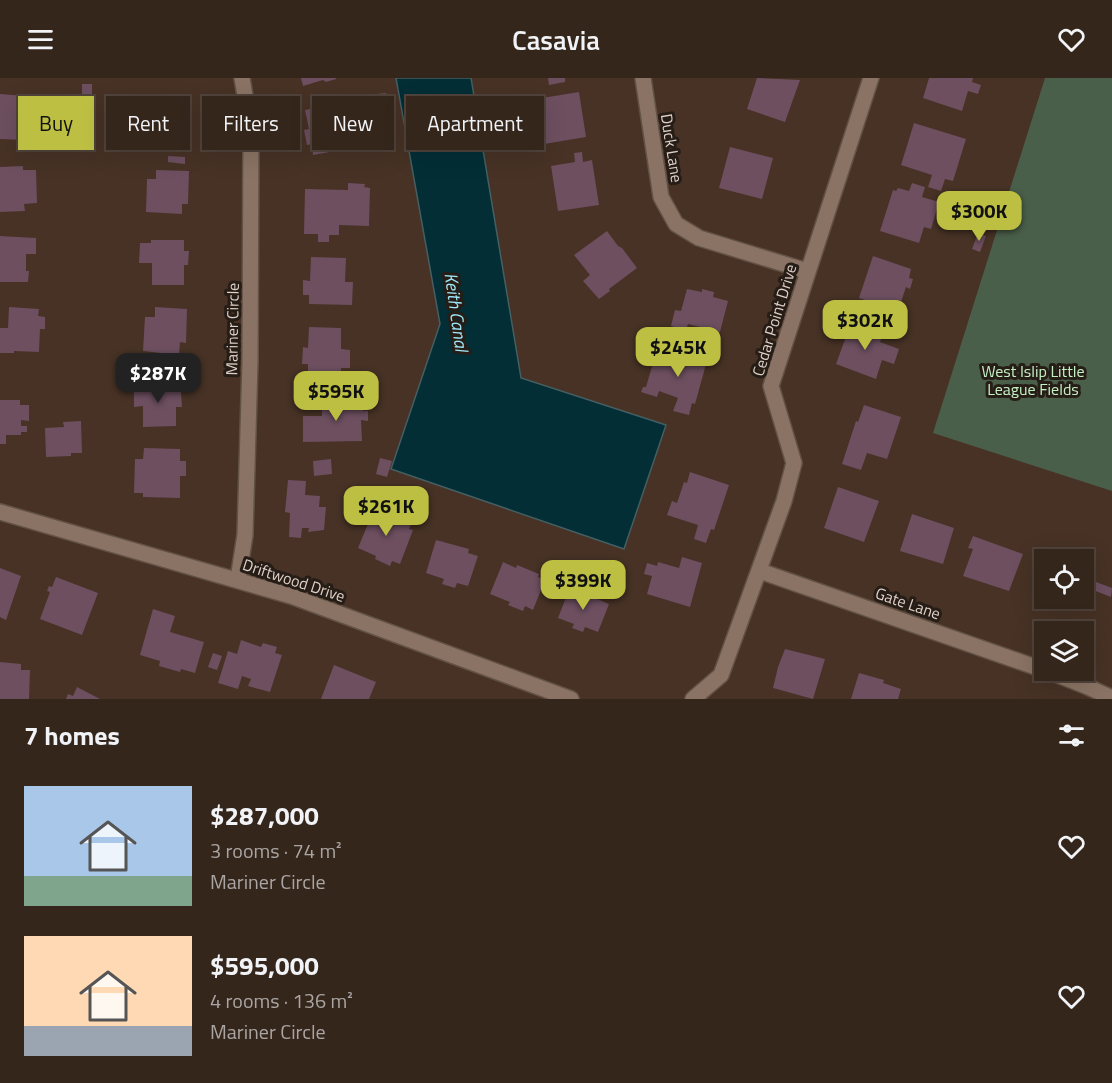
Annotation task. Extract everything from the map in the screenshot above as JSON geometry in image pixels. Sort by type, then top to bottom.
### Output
[{"type":"street","name":"Mariner Circle","points":[[238,579],[245,535],[250,362],[251,132],[242,78]]},
{"type":"street","name":"Duck Lane","points":[[643,78],[661,197],[676,224],[699,238],[807,271]]},
{"type":"street","name":"Cedar Point Drive","points":[[693,699],[721,675],[784,501],[794,463],[771,386],[871,78]]},
{"type":"street","name":"Driftwood Drive","points":[[0,512],[291,596],[571,699]]},
{"type":"street","name":"Gate Lane","points":[[759,571],[1034,667]]},
{"type":"street","name":"Gate Lane","points":[[1073,681],[1112,698]]},
{"type":"green space","name":"West Islip Little League Fields","points":[[1045,78],[1112,78],[1112,491],[933,433]]},
{"type":"water","points":[[396,78],[471,78],[474,96],[406,96],[406,134]]},
{"type":"water","name":"Keith Canal","points":[[409,150],[483,150],[521,378],[666,425],[624,549],[391,469],[440,324]]},
{"type":"building","points":[[301,78],[336,78],[336,79],[303,86]]},
{"type":"building","points":[[548,78],[565,78],[565,82],[549,85]]},
{"type":"building","points":[[757,78],[800,80],[785,122],[747,109]]},
{"type":"building","points":[[929,78],[973,78],[972,82],[981,85],[978,94],[968,91],[962,111],[923,98]]},
{"type":"building","points":[[82,84],[92,84],[92,96],[82,96]]},
{"type":"building","points":[[579,92],[586,137],[544,144],[544,98]]},
{"type":"building","points":[[386,93],[387,96],[368,96]]},
{"type":"building","points":[[0,94],[26,96],[18,96],[18,140],[0,139]]},
{"type":"building","points":[[312,109],[312,144],[307,145],[304,130],[309,129],[305,110]]},
{"type":"building","points":[[914,123],[966,139],[953,181],[945,179],[941,191],[928,187],[932,175],[901,165]]},
{"type":"building","points":[[730,147],[773,158],[762,199],[719,188]]},
{"type":"building","points":[[313,150],[340,150],[313,155]]},
{"type":"building","points":[[582,152],[583,162],[592,160],[599,205],[558,211],[551,166],[575,162],[574,153]]},
{"type":"building","points":[[168,156],[185,157],[185,164],[168,162]]},
{"type":"building","points":[[23,166],[23,170],[36,170],[37,203],[24,204],[25,211],[0,212],[0,167]]},
{"type":"building","points":[[156,170],[189,171],[188,204],[182,204],[182,214],[146,212],[147,179],[156,179]]},
{"type":"building","points":[[348,183],[365,184],[364,187],[370,188],[369,226],[339,225],[339,235],[329,235],[329,242],[318,242],[318,234],[304,234],[305,189],[348,190]]},
{"type":"building","points":[[912,183],[925,187],[922,197],[939,202],[931,229],[924,227],[919,243],[880,231],[893,190],[896,191],[898,188],[909,191]]},
{"type":"building","points":[[607,231],[637,268],[599,299],[583,281],[590,275],[574,255]]},
{"type":"building","points":[[978,233],[986,236],[980,252],[972,249]]},
{"type":"building","points":[[0,236],[36,238],[36,254],[26,254],[28,282],[0,282]]},
{"type":"building","points":[[151,240],[184,240],[184,251],[189,251],[188,265],[184,265],[184,285],[152,285],[152,263],[139,263],[140,243],[151,243]]},
{"type":"building","points":[[873,256],[911,269],[909,278],[913,279],[910,289],[906,287],[898,311],[859,298]]},
{"type":"building","points":[[311,257],[346,258],[345,282],[353,282],[352,305],[309,304],[309,295],[303,295],[303,280],[310,281]]},
{"type":"building","points":[[687,289],[714,292],[713,297],[728,301],[720,332],[688,324],[686,330],[671,326],[675,310],[681,311]]},
{"type":"building","points":[[9,307],[39,309],[38,316],[45,317],[45,329],[40,329],[39,352],[0,353],[0,328],[8,328]]},
{"type":"building","points":[[155,307],[187,309],[186,343],[180,342],[179,355],[143,351],[145,317],[155,317]]},
{"type":"building","points":[[851,323],[883,334],[880,342],[899,349],[894,364],[882,360],[876,379],[836,364]]},
{"type":"building","points":[[309,327],[341,328],[341,349],[350,350],[350,368],[341,368],[341,375],[308,374],[308,364],[302,364],[303,347],[308,348]]},
{"type":"building","points":[[671,347],[708,357],[695,404],[692,403],[689,415],[673,411],[678,398],[659,391],[657,397],[641,392],[643,387],[646,387],[653,363],[661,366],[664,356],[668,357]]},
{"type":"building","points":[[175,382],[175,392],[181,392],[182,407],[176,407],[176,426],[143,427],[143,406],[134,407],[134,389],[142,389],[142,383]]},
{"type":"building","points":[[362,398],[363,411],[368,411],[368,421],[361,420],[362,441],[303,442],[303,416],[322,416],[322,399]]},
{"type":"building","points":[[0,400],[20,400],[20,405],[29,405],[29,421],[21,420],[21,426],[27,426],[27,432],[21,432],[21,435],[6,435],[6,444],[0,444]]},
{"type":"building","points":[[864,405],[901,417],[887,459],[867,453],[861,470],[842,464],[856,421],[858,422]]},
{"type":"building","points":[[81,421],[82,453],[46,457],[45,428],[64,427],[63,422]]},
{"type":"building","points":[[144,448],[180,449],[180,461],[186,461],[186,476],[180,476],[180,498],[143,497],[143,493],[134,493],[135,459],[143,459]]},
{"type":"building","points":[[380,458],[392,461],[387,477],[376,474]]},
{"type":"building","points":[[331,459],[332,474],[314,476],[313,461]]},
{"type":"building","points":[[690,472],[729,485],[714,530],[711,529],[706,543],[694,539],[698,525],[667,515],[672,501],[677,503]]},
{"type":"building","points":[[288,480],[306,481],[305,495],[320,496],[319,507],[326,507],[324,530],[308,532],[309,528],[302,528],[301,538],[289,537],[290,513],[285,512]]},
{"type":"building","points":[[838,487],[879,501],[864,542],[824,528]]},
{"type":"building","points":[[375,507],[412,522],[409,529],[413,530],[400,564],[392,561],[390,566],[375,559],[376,556],[358,548]]},
{"type":"building","points":[[912,514],[954,528],[943,564],[900,551]]},
{"type":"building","points":[[973,536],[1023,554],[1009,591],[963,576],[973,549],[968,548]]},
{"type":"building","points":[[436,540],[469,549],[468,553],[478,556],[468,586],[457,583],[455,588],[442,584],[444,579],[426,573]]},
{"type":"building","points":[[682,557],[702,563],[690,607],[647,594],[652,576],[644,574],[647,563],[657,566],[658,562],[679,568]]},
{"type":"building","points":[[503,562],[539,574],[538,577],[545,580],[533,610],[525,606],[523,611],[508,605],[510,602],[490,594]]},
{"type":"building","points":[[0,568],[21,576],[6,620],[0,617]]},
{"type":"building","points":[[56,577],[98,593],[82,635],[40,619],[50,592],[47,591],[49,586],[52,587]]},
{"type":"building","points":[[1096,582],[1112,588],[1111,597],[1094,590]]},
{"type":"building","points":[[570,587],[609,604],[598,632],[585,627],[583,632],[572,628],[574,624],[558,618]]},
{"type":"building","points":[[153,609],[175,616],[170,632],[204,642],[195,673],[181,669],[180,672],[159,666],[160,661],[140,655]]},
{"type":"building","points":[[241,640],[261,647],[263,643],[277,647],[275,653],[282,655],[270,692],[248,686],[251,679],[242,676],[238,689],[218,683],[228,651],[237,654]]},
{"type":"building","points":[[785,649],[825,659],[813,699],[773,688]]},
{"type":"building","points":[[213,653],[222,656],[217,670],[208,667]]},
{"type":"building","points":[[0,662],[21,664],[21,670],[30,670],[29,699],[0,699]]},
{"type":"building","points":[[334,665],[376,682],[369,699],[321,699]]},
{"type":"building","points":[[859,673],[884,680],[883,683],[901,689],[898,699],[851,699]]},
{"type":"building","points":[[77,687],[100,699],[66,699],[68,694],[73,696]]}]
